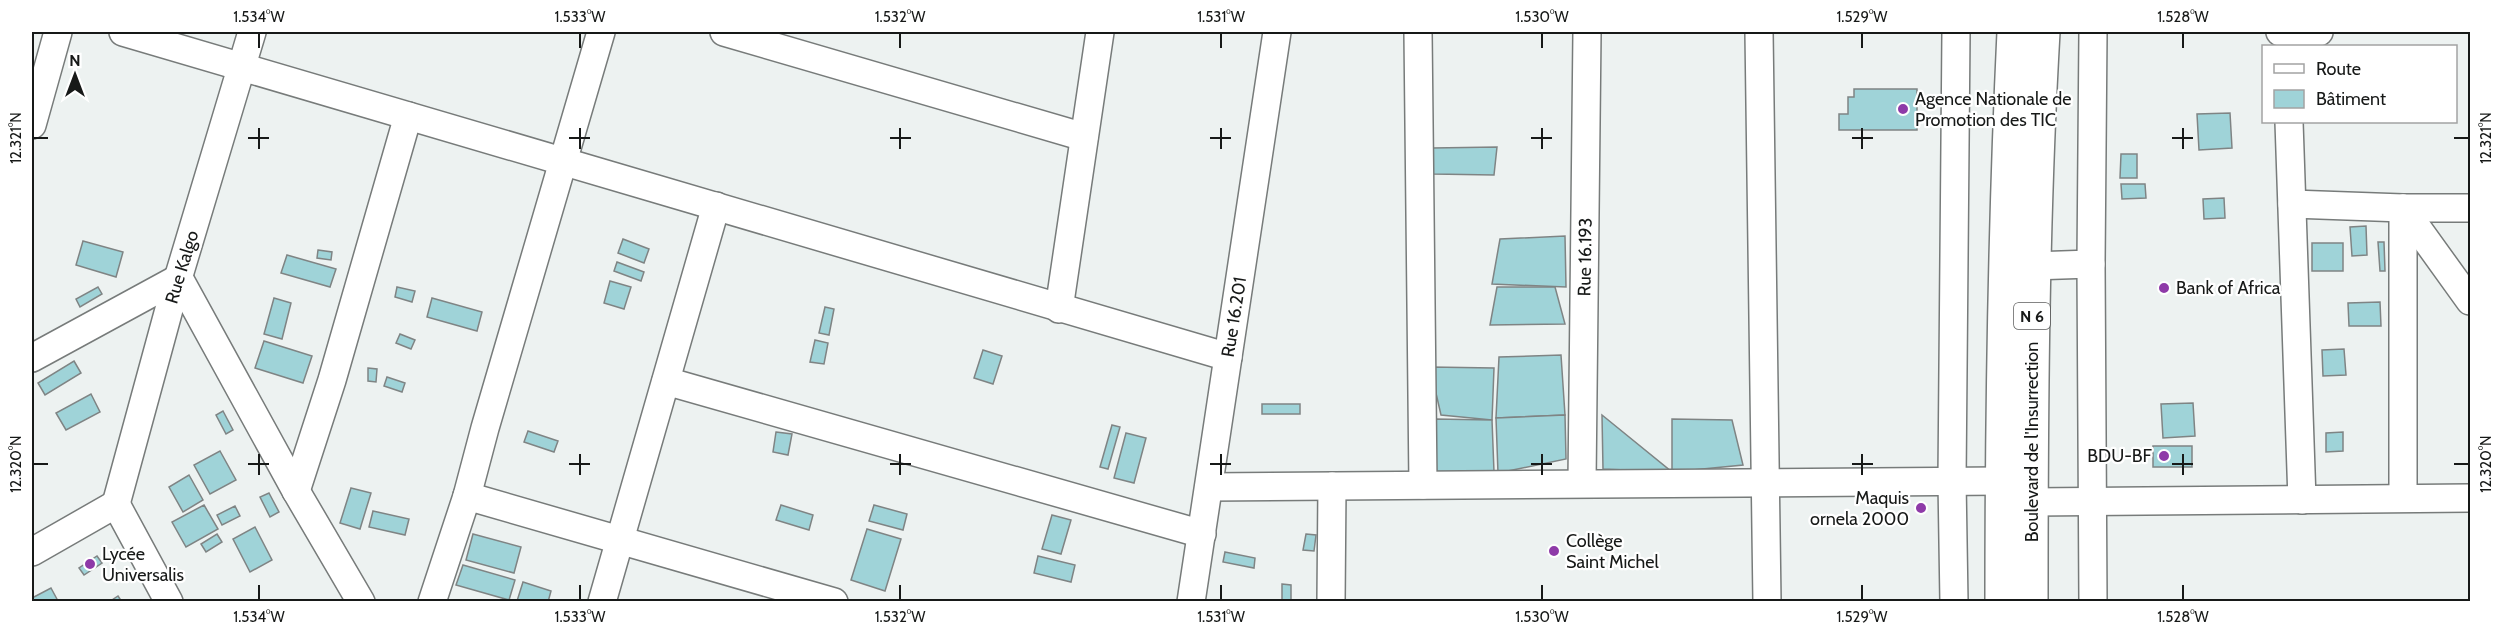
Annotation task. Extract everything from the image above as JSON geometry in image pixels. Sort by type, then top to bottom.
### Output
[{"type":"main road","name":"Boulevard de l'Insurrection","points":[[2002,602],[2008,146],[2014,32]]},
{"type":"main road","name":"Boulevard de l'Insurrection","points":[[2031,602],[2032,266],[2043,32]]},
{"type":"street","points":[[32,125],[58,32]]},
{"type":"street","points":[[123,32],[1228,357]]},
{"type":"street","name":"Rue Kalgo","points":[[116,504],[179,278],[252,32]]},
{"type":"street","points":[[432,602],[467,496],[601,32]]},
{"type":"street","points":[[724,32],[1084,137]]},
{"type":"street","points":[[1059,309],[1100,32]]},
{"type":"street","name":"Rue 16.201","points":[[1191,602],[1277,32]]},
{"type":"street","points":[[1418,32],[1423,485]]},
{"type":"street","name":"Rue 16.193","points":[[1582,482],[1587,32]]},
{"type":"street","points":[[1759,32],[1767,602]]},
{"type":"street","points":[[1954,602],[1952,481],[1956,32]]},
{"type":"street","points":[[2093,32],[2091,264],[2093,602]]},
{"type":"street","points":[[2280,32],[2319,32]]},
{"type":"street","points":[[296,491],[332,380],[408,116]]},
{"type":"street","points":[[2289,123],[2302,500]]},
{"type":"street","points":[[2292,204],[2470,208]]},
{"type":"street","points":[[602,602],[716,206]]},
{"type":"street","points":[[2403,208],[2470,301]]},
{"type":"street","points":[[2403,208],[2403,498]]},
{"type":"street","points":[[2032,266],[2091,264]]},
{"type":"street","points":[[32,358],[179,278],[296,491],[361,602]]},
{"type":"street","points":[[666,381],[1202,534]]},
{"type":"street","points":[[1209,487],[1582,482],[2002,481]]},
{"type":"street","points":[[1331,602],[1332,486]]},
{"type":"street","points":[[467,496],[834,602]]},
{"type":"street","points":[[2031,502],[2470,498]]},
{"type":"street","points":[[32,552],[116,504],[169,602]]},
{"type":"building","points":[[1854,89],[1917,89],[1917,130],[1839,130],[1839,114],[1848,114],[1848,97],[1854,97]]},
{"type":"building","points":[[2230,113],[2232,148],[2199,150],[2197,114]]},
{"type":"building","points":[[1497,147],[1494,175],[1433,174],[1432,148]]},
{"type":"building","points":[[2121,154],[2137,154],[2137,178],[2120,178]]},
{"type":"building","points":[[2121,184],[2145,184],[2146,198],[2122,199]]},
{"type":"building","points":[[2224,198],[2225,218],[2204,219],[2203,199]]},
{"type":"building","points":[[2366,226],[2367,255],[2352,256],[2350,227]]},
{"type":"building","points":[[1565,236],[1566,287],[1492,284],[1500,239]]},
{"type":"building","points":[[623,239],[649,249],[644,263],[618,253]]},
{"type":"building","points":[[83,241],[123,252],[116,277],[76,265]]},
{"type":"building","points":[[2378,242],[2384,242],[2385,271],[2380,271]]},
{"type":"building","points":[[2312,243],[2343,243],[2343,271],[2312,271]]},
{"type":"building","points":[[318,250],[332,252],[331,260],[317,258]]},
{"type":"building","points":[[287,255],[336,269],[330,287],[281,273]]},
{"type":"building","points":[[617,262],[644,272],[641,281],[614,271]]},
{"type":"building","points":[[610,281],[631,287],[624,309],[604,303]]},
{"type":"building","points":[[98,287],[102,294],[80,307],[76,299]]},
{"type":"building","points":[[397,287],[415,291],[412,302],[395,297]]},
{"type":"building","points":[[1497,287],[1555,287],[1565,324],[1490,325]]},
{"type":"building","points":[[274,298],[291,303],[282,339],[264,334]]},
{"type":"building","points":[[432,298],[482,312],[477,331],[427,317]]},
{"type":"building","points":[[2380,302],[2381,326],[2349,326],[2348,303]]},
{"type":"building","points":[[825,307],[834,309],[829,335],[819,333]]},
{"type":"building","points":[[400,334],[415,340],[411,349],[396,343]]},
{"type":"building","points":[[815,340],[828,343],[824,364],[810,362]]},
{"type":"building","points":[[264,341],[312,356],[303,383],[255,368]]},
{"type":"building","points":[[2344,349],[2346,375],[2323,376],[2322,350]]},
{"type":"building","points":[[983,350],[1002,356],[993,384],[974,378]]},
{"type":"building","points":[[1561,355],[1565,415],[1496,418],[1499,357]]},
{"type":"building","points":[[74,361],[81,373],[45,395],[38,383]]},
{"type":"building","points":[[1430,367],[1494,368],[1492,420],[1441,415]]},
{"type":"building","points":[[368,368],[377,369],[376,382],[368,381]]},
{"type":"building","points":[[387,377],[405,383],[402,392],[384,386]]},
{"type":"building","points":[[91,394],[100,412],[66,430],[56,413]]},
{"type":"building","points":[[2193,403],[2195,436],[2163,438],[2161,404]]},
{"type":"building","points":[[1262,404],[1300,404],[1300,414],[1262,414]]},
{"type":"building","points":[[223,411],[233,430],[226,434],[216,415]]},
{"type":"building","points":[[1565,415],[1566,459],[1498,473],[1496,418]]},
{"type":"building","points":[[1602,415],[1672,472],[1603,469]]},
{"type":"building","points":[[1435,419],[1492,420],[1494,472],[1432,472]]},
{"type":"building","points":[[1672,419],[1732,420],[1743,465],[1672,472]]},
{"type":"building","points":[[1112,425],[1120,427],[1108,469],[1100,467]]},
{"type":"building","points":[[528,431],[558,441],[554,452],[524,442]]},
{"type":"building","points":[[776,432],[792,434],[788,455],[773,452]]},
{"type":"building","points":[[2343,432],[2343,451],[2326,452],[2326,433]]},
{"type":"building","points":[[1126,433],[1146,438],[1134,483],[1114,478]]},
{"type":"building","points":[[2153,446],[2192,446],[2192,467],[2153,467]]},
{"type":"building","points":[[220,451],[236,480],[210,494],[194,465]]},
{"type":"building","points":[[189,475],[203,500],[183,512],[169,487]]},
{"type":"building","points":[[351,488],[371,493],[360,529],[340,523]]},
{"type":"building","points":[[269,493],[279,512],[270,517],[260,497]]},
{"type":"building","points":[[204,505],[218,529],[186,547],[172,522]]},
{"type":"building","points":[[781,505],[813,515],[809,530],[776,520]]},
{"type":"building","points":[[874,505],[907,514],[903,530],[869,521]]},
{"type":"building","points":[[235,506],[240,516],[222,525],[217,515]]},
{"type":"building","points":[[373,511],[409,519],[405,535],[369,527]]},
{"type":"building","points":[[1052,515],[1071,520],[1061,554],[1042,549]]},
{"type":"building","points":[[255,527],[272,560],[250,572],[233,539]]},
{"type":"building","points":[[867,529],[901,539],[885,591],[851,580]]},
{"type":"building","points":[[217,534],[222,542],[206,552],[201,544]]},
{"type":"building","points":[[473,534],[521,547],[514,573],[466,560]]},
{"type":"building","points":[[1306,534],[1316,535],[1314,551],[1303,550]]},
{"type":"building","points":[[1225,552],[1255,558],[1254,568],[1223,562]]},
{"type":"building","points":[[97,556],[102,563],[84,575],[79,568]]},
{"type":"building","points":[[1038,556],[1075,565],[1071,582],[1034,573]]},
{"type":"building","points":[[463,565],[515,580],[509,600],[456,585]]},
{"type":"building","points":[[523,582],[551,591],[548,602],[517,601]]},
{"type":"building","points":[[1282,584],[1291,585],[1291,602],[1282,602]]},
{"type":"building","points":[[51,588],[58,601],[32,602],[32,598]]},
{"type":"building","points":[[118,596],[122,602],[109,602]]},
{"type":"place","name":"Agence Nationale de Promotion des TIC","points":[[1903,109]]},
{"type":"place","name":"Bank of Africa","points":[[2164,288]]},
{"type":"place","name":"BDU-BF","points":[[2164,456]]},
{"type":"place","name":"Maquis ornela 2000","points":[[1921,508]]},
{"type":"place","name":"Collège Saint Michel","points":[[1554,551]]},
{"type":"place","name":"Lycée Universalis","points":[[90,564]]}]
